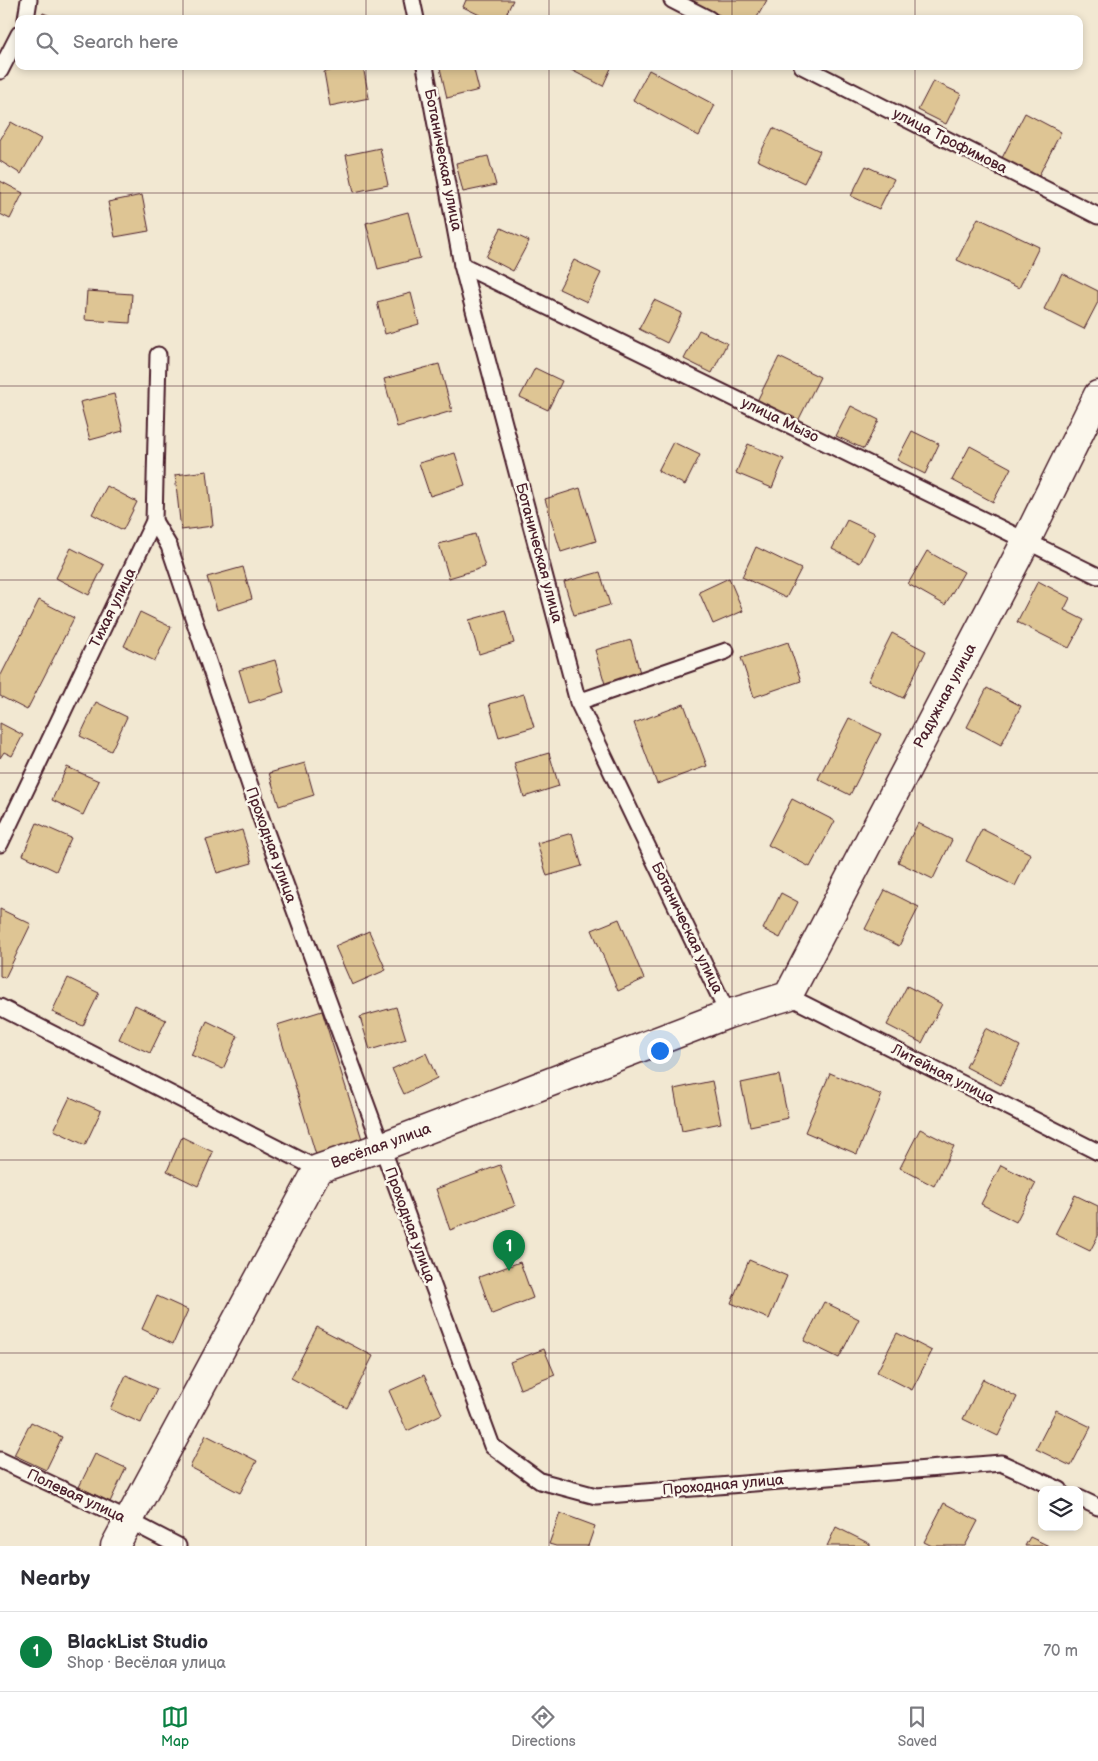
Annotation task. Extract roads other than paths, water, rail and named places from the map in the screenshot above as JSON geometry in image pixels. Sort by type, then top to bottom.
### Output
[{"type":"street","name":"Радужная улица","points":[[788,996],[1026,540],[1098,395]]},
{"type":"street","name":"Весёлая улица","points":[[115,1546],[318,1170],[728,1014],[788,996]]},
{"type":"lane","points":[[27,15],[29,0]]},
{"type":"lane","points":[[412,0],[415,15]]},
{"type":"lane","points":[[672,0],[701,15]]},
{"type":"lane","points":[[0,71],[15,42]]},
{"type":"lane","name":"Ботаническая улица","points":[[426,70],[462,265],[578,702],[728,1014]]},
{"type":"lane","name":"улица Трофимова","points":[[810,70],[1098,216]]},
{"type":"lane","name":"улица Мызо","points":[[462,265],[1098,576]]},
{"type":"lane","name":"Тихая улица","points":[[0,844],[154,521],[158,356]]},
{"type":"lane","name":"Проходная улица","points":[[154,521],[169,546],[262,821],[492,1446],[540,1481],[596,1496],[1001,1463],[1051,1486]]},
{"type":"lane","points":[[578,702],[726,651]]},
{"type":"lane","name":"Литейная улица","points":[[788,996],[1098,1152]]},
{"type":"lane","points":[[0,1007],[318,1170]]},
{"type":"lane","name":"Полевая улица","points":[[0,1460],[128,1520],[178,1546]]},
{"type":"lane","points":[[1083,1500],[1098,1507]]},
{"type":"place","name":"BlackList Studio","points":[[509,1271]]}]
